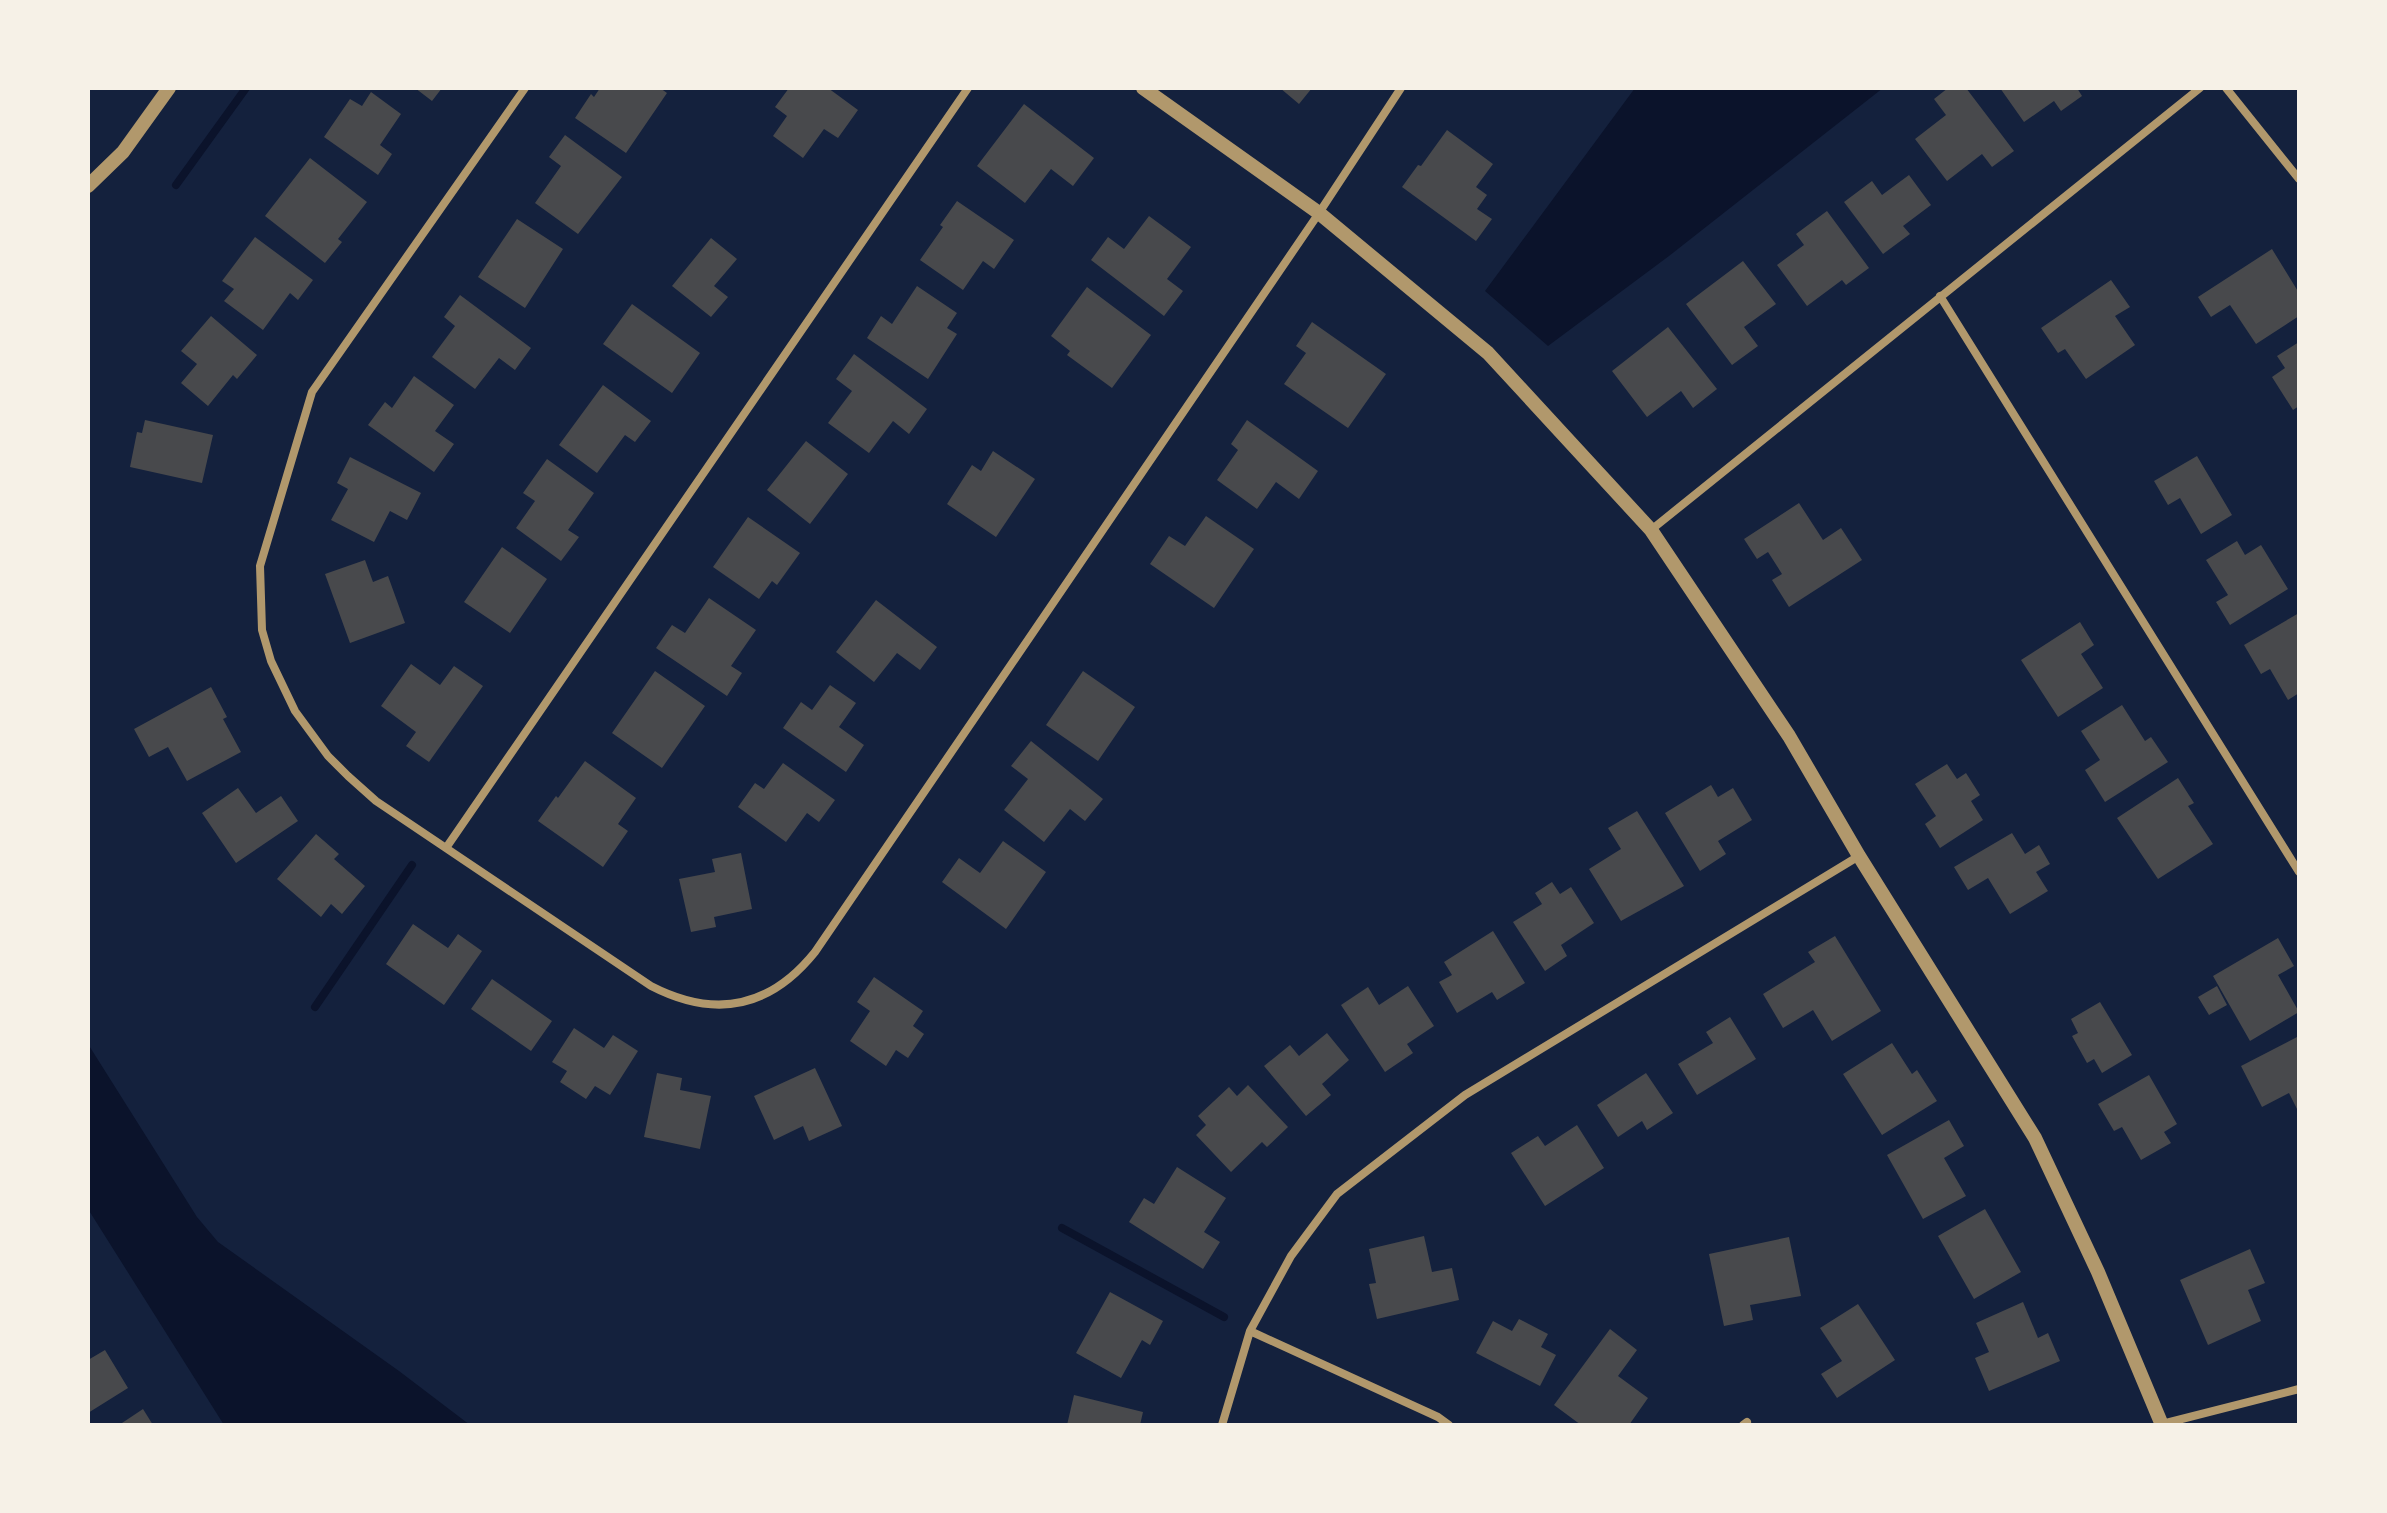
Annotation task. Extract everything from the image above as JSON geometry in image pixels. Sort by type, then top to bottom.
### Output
[{"type":"street","points":[[88,186],[123,152],[169,88]]},
{"type":"street","points":[[525,88],[312,392],[260,566],[262,630],[271,661],[295,711],[328,756],[376,801],[651,986],[694,1003],[721,1005],[754,998],[785,983],[815,952],[1401,88]]},
{"type":"street","points":[[446,848],[968,88]]},
{"type":"street","points":[[1143,88],[1319,213],[1488,353],[1651,530],[1789,736],[1859,856],[2035,1138],[2098,1272],[2162,1425],[2299,1389]]},
{"type":"street","points":[[1651,530],[2200,88]]},
{"type":"street","points":[[2226,88],[2299,179]]},
{"type":"street","points":[[1940,296],[2299,872]]},
{"type":"street","points":[[1222,1425],[1250,1331],[1291,1256],[1337,1194],[1465,1095],[1859,856]]},
{"type":"street","points":[[1250,1331],[1438,1417],[1449,1425]]},
{"type":"water","points":[[1635,88],[1883,88],[1669,256],[1548,346],[1485,291]]},
{"type":"water","points":[[88,1044],[197,1217],[218,1242],[470,1425],[224,1425],[88,1209]]},
{"type":"building","points":[[415,88],[442,88],[432,101]]},
{"type":"building","points":[[600,88],[660,88],[667,93],[626,153],[575,118],[591,94],[594,97]]},
{"type":"building","points":[[789,88],[828,88],[858,110],[838,138],[824,129],[803,158],[773,136],[787,116],[775,107]]},
{"type":"building","points":[[1280,88],[1312,88],[1299,104]]},
{"type":"building","points":[[1948,88],[1966,88],[2014,151],[1992,167],[1982,154],[1947,181],[1915,139],[1946,115],[1934,99]]},
{"type":"building","points":[[2000,88],[2077,88],[2082,96],[2061,111],[2054,101],[2024,122]]},
{"type":"building","points":[[371,92],[401,114],[380,145],[392,154],[378,175],[324,137],[350,99],[362,106]]},
{"type":"building","points":[[1024,104],[1094,158],[1073,186],[1051,169],[1025,203],[977,166]]},
{"type":"building","points":[[1447,130],[1493,164],[1476,187],[1487,195],[1477,209],[1492,219],[1476,241],[1402,187]]},
{"type":"building","points":[[565,135],[622,177],[578,234],[535,203],[561,166],[549,157]]},
{"type":"building","points":[[310,158],[367,202],[338,239],[342,242],[325,263],[265,216]]},
{"type":"building","points":[[1909,175],[1931,205],[1903,226],[1910,234],[1883,254],[1844,202],[1872,181],[1882,195]]},
{"type":"building","points":[[957,201],[1014,240],[994,269],[983,261],[963,290],[920,260]]},
{"type":"building","points":[[1827,211],[1869,268],[1846,285],[1842,280],[1807,306],[1777,265],[1804,245],[1796,234]]},
{"type":"building","points":[[1149,216],[1191,247],[1167,279],[1183,291],[1164,316],[1091,260],[1108,237],[1124,249]]},
{"type":"building","points":[[517,219],[563,249],[525,308],[478,277]]},
{"type":"building","points":[[255,237],[313,280],[298,300],[290,293],[263,330],[224,301],[234,289],[222,281]]},
{"type":"building","points":[[711,238],[737,259],[714,286],[728,297],[711,317],[672,286]]},
{"type":"building","points":[[2272,249],[2299,293],[2299,316],[2256,344],[2230,305],[2211,317],[2198,297]]},
{"type":"building","points":[[1743,261],[1776,304],[1744,327],[1758,346],[1732,365],[1686,304]]},
{"type":"building","points":[[2111,280],[2130,307],[2115,316],[2135,345],[2086,379],[2065,349],[2058,353],[2041,328]]},
{"type":"building","points":[[917,286],[957,313],[947,328],[957,334],[928,379],[867,338],[881,316],[892,324]]},
{"type":"building","points":[[1087,287],[1151,335],[1112,388],[1067,355],[1070,351],[1051,336]]},
{"type":"building","points":[[460,295],[531,348],[515,370],[499,358],[475,389],[432,357],[455,326],[444,317]]},
{"type":"building","points":[[632,304],[700,353],[672,393],[603,344]]},
{"type":"building","points":[[211,316],[257,355],[237,379],[233,375],[208,406],[181,383],[197,364],[181,351]]},
{"type":"building","points":[[1312,322],[1386,374],[1348,428],[1284,384],[1306,353],[1296,346]]},
{"type":"building","points":[[1668,327],[1717,389],[1693,408],[1681,391],[1647,417],[1612,371]]},
{"type":"building","points":[[2299,342],[2299,406],[2293,410],[2272,377],[2285,368],[2277,356]]},
{"type":"building","points":[[854,354],[927,409],[909,434],[893,421],[869,453],[828,423],[852,391],[836,379]]},
{"type":"building","points":[[414,376],[454,405],[435,431],[454,444],[434,472],[368,425],[385,402],[392,408]]},
{"type":"building","points":[[603,385],[651,421],[635,442],[625,435],[597,473],[559,445]]},
{"type":"building","points":[[145,420],[213,435],[202,483],[130,467],[137,432],[142,433]]},
{"type":"building","points":[[1247,420],[1318,471],[1299,499],[1276,482],[1257,509],[1217,480],[1238,450],[1231,444]]},
{"type":"building","points":[[806,441],[848,474],[810,524],[767,490]]},
{"type":"building","points":[[993,451],[1035,479],[996,537],[947,504],[972,465],[981,471]]},
{"type":"building","points":[[2197,456],[2232,515],[2201,534],[2180,498],[2168,505],[2154,481]]},
{"type":"building","points":[[350,457],[421,493],[407,520],[390,511],[374,542],[331,520],[348,489],[337,483]]},
{"type":"building","points":[[547,459],[594,493],[568,530],[579,537],[561,561],[516,528],[535,501],[523,493]]},
{"type":"building","points":[[1799,503],[1823,540],[1841,528],[1862,560],[1789,607],[1772,580],[1782,574],[1768,552],[1757,559],[1744,539]]},
{"type":"building","points":[[1206,516],[1254,549],[1214,608],[1150,564],[1169,536],[1185,546]]},
{"type":"building","points":[[748,517],[800,553],[777,585],[772,581],[759,599],[713,567]]},
{"type":"building","points":[[2237,541],[2245,555],[2261,545],[2288,589],[2230,625],[2216,602],[2228,595],[2206,560]]},
{"type":"building","points":[[502,547],[547,579],[510,633],[464,602]]},
{"type":"building","points":[[365,560],[373,582],[388,576],[405,623],[350,643],[325,574]]},
{"type":"building","points":[[709,598],[756,630],[731,666],[742,673],[727,696],[656,648],[672,625],[685,633]]},
{"type":"building","points":[[876,600],[937,647],[920,670],[897,653],[874,682],[836,652]]},
{"type":"building","points":[[2299,613],[2299,693],[2288,700],[2270,669],[2261,674],[2244,645]]},
{"type":"building","points":[[2080,622],[2094,645],[2081,654],[2103,688],[2058,717],[2021,660]]},
{"type":"building","points":[[411,664],[440,685],[454,666],[483,686],[429,762],[406,746],[416,732],[381,706]]},
{"type":"building","points":[[655,671],[705,706],[662,768],[612,733]]},
{"type":"building","points":[[1083,671],[1135,707],[1098,761],[1046,725]]},
{"type":"building","points":[[830,685],[856,703],[839,727],[864,745],[846,772],[783,728],[801,702],[812,710]]},
{"type":"building","points":[[211,687],[227,717],[223,719],[241,752],[187,781],[168,747],[149,757],[134,729]]},
{"type":"building","points":[[2122,705],[2145,741],[2151,737],[2168,762],[2105,802],[2085,770],[2100,760],[2081,731]]},
{"type":"building","points":[[1031,741],[1103,799],[1085,821],[1070,809],[1044,842],[1004,810],[1028,779],[1011,766]]},
{"type":"building","points":[[585,761],[636,798],[618,824],[628,831],[603,867],[538,821]]},
{"type":"building","points":[[783,763],[835,800],[819,822],[807,813],[786,842],[738,807],[755,783],[764,789]]},
{"type":"building","points":[[1947,764],[1957,779],[1966,773],[1980,795],[1971,801],[1983,820],[1940,848],[1925,824],[1936,816],[1915,784]]},
{"type":"building","points":[[2178,778],[2194,803],[2188,806],[2213,844],[2158,879],[2117,818]]},
{"type":"building","points":[[1711,785],[1718,797],[1733,788],[1752,820],[1718,841],[1726,854],[1700,871],[1665,813]]},
{"type":"building","points":[[238,788],[256,813],[281,796],[298,821],[236,863],[202,813]]},
{"type":"building","points":[[1637,811],[1684,886],[1621,921],[1589,869],[1621,849],[1608,828]]},
{"type":"building","points":[[2012,833],[2025,854],[2039,845],[2050,864],[2036,872],[2048,891],[2010,914],[1988,878],[1968,890],[1954,867]]},
{"type":"building","points":[[316,834],[339,854],[334,859],[365,886],[342,914],[331,904],[321,917],[277,879]]},
{"type":"building","points":[[1003,841],[1046,872],[1006,929],[942,882],[959,858],[980,873]]},
{"type":"building","points":[[741,853],[752,909],[714,917],[716,927],[691,932],[679,879],[715,872],[712,859]]},
{"type":"building","points":[[1552,882],[1560,894],[1571,887],[1594,923],[1561,945],[1567,956],[1545,971],[1513,922],[1542,904],[1535,893]]},
{"type":"building","points":[[413,924],[448,948],[458,934],[482,951],[444,1005],[386,964]]},
{"type":"building","points":[[1493,931],[1525,983],[1497,1000],[1492,992],[1457,1013],[1439,982],[1452,975],[1444,962]]},
{"type":"building","points":[[1835,936],[1881,1011],[1832,1041],[1813,1010],[1783,1028],[1763,994],[1815,962],[1808,952]]},
{"type":"building","points":[[2278,938],[2294,966],[2278,975],[2299,1012],[2250,1041],[2213,976]]},
{"type":"building","points":[[874,977],[923,1011],[913,1026],[924,1034],[908,1058],[896,1050],[886,1066],[850,1041],[870,1011],[857,1002]]},
{"type":"building","points":[[492,979],[552,1021],[531,1051],[471,1009]]},
{"type":"building","points":[[1408,986],[1434,1026],[1407,1044],[1413,1053],[1385,1072],[1341,1005],[1368,987],[1379,1005]]},
{"type":"building","points":[[2217,986],[2227,1005],[2209,1015],[2198,997]]},
{"type":"building","points":[[2100,1002],[2132,1055],[2102,1073],[2094,1059],[2087,1063],[2072,1036],[2078,1033],[2071,1019]]},
{"type":"building","points":[[1730,1017],[1756,1059],[1697,1095],[1678,1064],[1713,1043],[1706,1032]]},
{"type":"building","points":[[574,1028],[604,1048],[613,1035],[638,1051],[610,1095],[595,1086],[586,1099],[560,1082],[567,1071],[552,1062]]},
{"type":"building","points":[[1327,1033],[1349,1060],[1322,1084],[1331,1095],[1306,1116],[1264,1066],[1290,1045],[1299,1056]]},
{"type":"building","points":[[2299,1036],[2299,1113],[2289,1093],[2262,1107],[2241,1066]]},
{"type":"building","points":[[1892,1043],[1912,1074],[1917,1070],[1937,1101],[1882,1135],[1843,1074]]},
{"type":"building","points":[[815,1068],[842,1126],[809,1141],[803,1126],[774,1140],[754,1096]]},
{"type":"building","points":[[657,1073],[682,1078],[680,1090],[711,1096],[700,1149],[644,1137]]},
{"type":"building","points":[[1646,1073],[1673,1113],[1647,1130],[1642,1121],[1618,1137],[1597,1105]]},
{"type":"building","points":[[2149,1075],[2177,1124],[2164,1132],[2171,1143],[2141,1160],[2122,1127],[2114,1131],[2098,1104]]},
{"type":"building","points":[[1248,1085],[1288,1127],[1267,1147],[1262,1142],[1231,1172],[1196,1135],[1206,1125],[1198,1116],[1229,1087],[1237,1096]]},
{"type":"building","points":[[1949,1120],[1964,1146],[1944,1158],[1966,1196],[1923,1219],[1887,1155]]},
{"type":"building","points":[[1577,1125],[1604,1168],[1545,1206],[1511,1153],[1538,1136],[1545,1146]]},
{"type":"building","points":[[1177,1167],[1226,1198],[1204,1232],[1220,1242],[1203,1269],[1129,1222],[1144,1198],[1154,1204]]},
{"type":"building","points":[[1985,1209],[2021,1272],[1974,1299],[1938,1236]]},
{"type":"building","points":[[1424,1236],[1432,1272],[1452,1268],[1459,1300],[1377,1319],[1369,1284],[1376,1283],[1369,1249]]},
{"type":"building","points":[[1789,1237],[1801,1296],[1750,1305],[1753,1320],[1724,1326],[1709,1254]]},
{"type":"building","points":[[2250,1249],[2265,1283],[2248,1290],[2261,1321],[2208,1345],[2180,1280]]},
{"type":"building","points":[[1110,1292],[1163,1321],[1150,1345],[1142,1340],[1121,1378],[1076,1353]]},
{"type":"building","points":[[2023,1302],[2038,1338],[2048,1333],[2060,1361],[1989,1391],[1975,1358],[1989,1352],[1976,1323]]},
{"type":"building","points":[[1858,1304],[1895,1360],[1837,1398],[1821,1374],[1842,1361],[1820,1328]]},
{"type":"building","points":[[1519,1319],[1548,1334],[1541,1347],[1556,1355],[1540,1386],[1476,1353],[1493,1321],[1512,1331]]},
{"type":"building","points":[[1610,1329],[1637,1350],[1618,1376],[1648,1398],[1629,1425],[1581,1425],[1554,1405]]},
{"type":"building","points":[[105,1350],[128,1388],[88,1413],[88,1360]]},
{"type":"building","points":[[1074,1395],[1143,1412],[1140,1425],[1067,1425]]},
{"type":"building","points":[[143,1409],[153,1425],[119,1425]]},
{"type":"waterway","points":[[176,185],[246,88]]},
{"type":"waterway","points":[[315,1007],[412,865]]},
{"type":"waterway","points":[[1062,1228],[1224,1317]]}]
